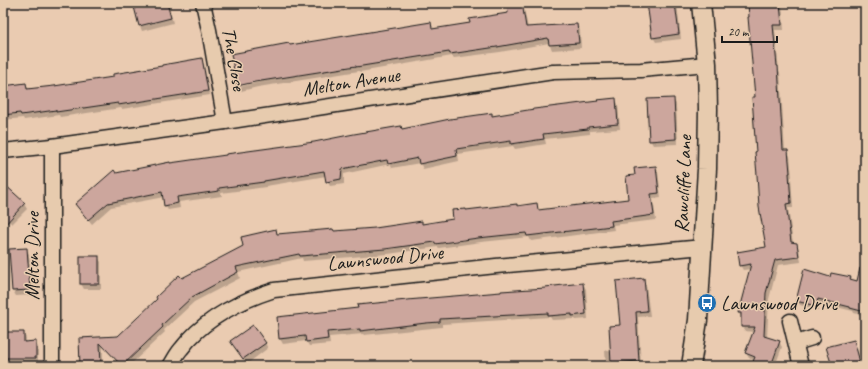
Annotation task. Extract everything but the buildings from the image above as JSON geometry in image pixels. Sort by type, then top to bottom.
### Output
[{"type":"street","name":"The Close","points":[[203,3],[225,122]]},
{"type":"street","name":"Rawcliffe Lane","points":[[691,366],[698,320],[707,169],[707,64],[701,3]]},
{"type":"street","name":"Melton Avenue","points":[[3,151],[52,146],[225,122],[553,72],[641,70],[707,64]]},
{"type":"street","name":"Melton Drive","points":[[52,146],[52,366]]},
{"type":"street","name":"Lawnswood Drive","points":[[170,366],[182,348],[197,332],[212,320],[246,300],[274,290],[496,266],[703,247]]},
{"type":"street","points":[[790,321],[801,366]]},
{"type":"street","points":[[796,343],[812,338]]},
{"type":"place","name":"Lawnswood Drive","points":[[707,303]]}]
